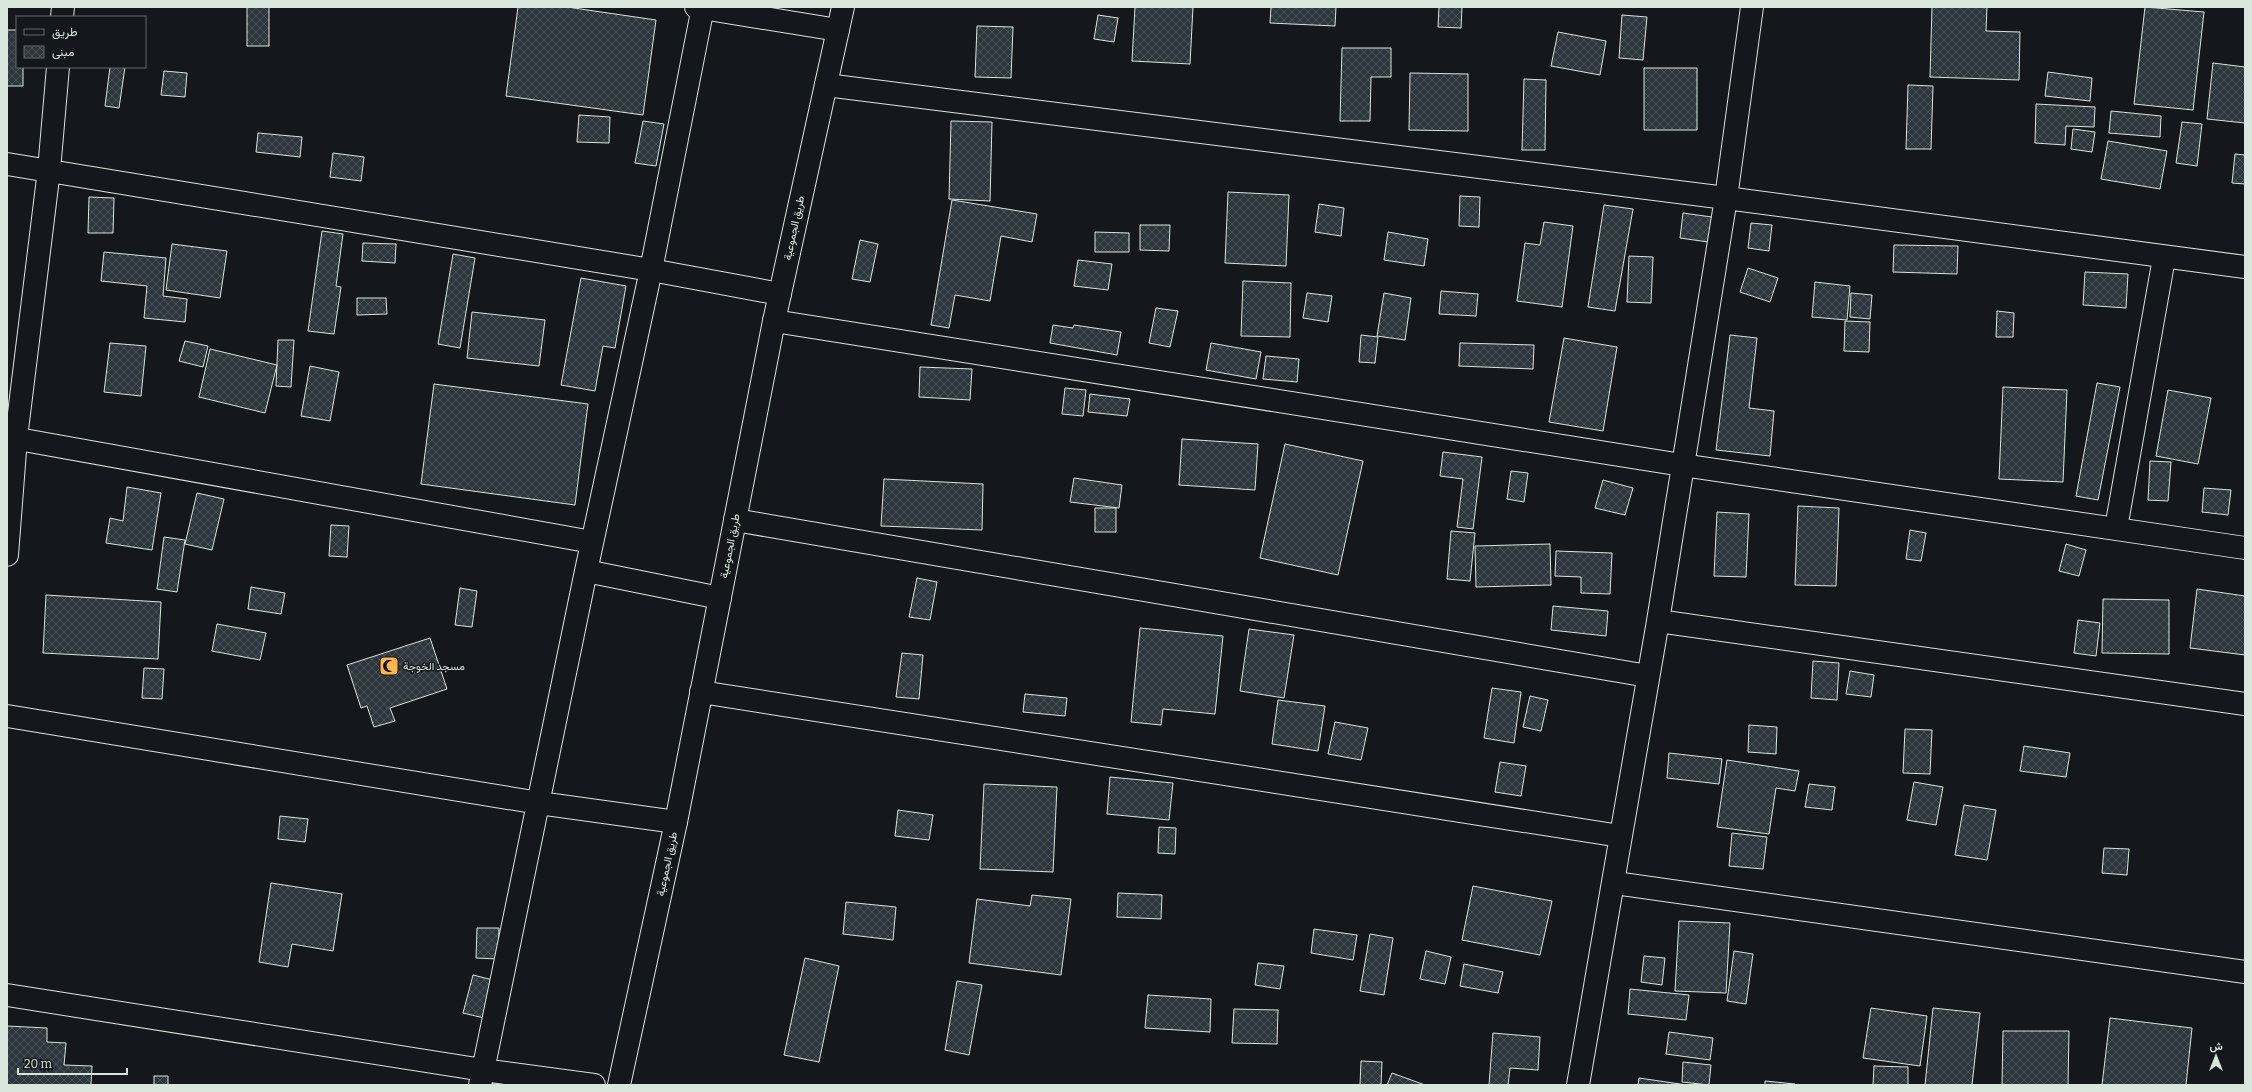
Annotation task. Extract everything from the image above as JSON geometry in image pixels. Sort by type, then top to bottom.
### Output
[{"type":"street","points":[[482,1077],[592,542],[651,270],[701,7],[838,30]]},
{"type":"street","name":"طريق الجموعية","points":[[619,1085],[676,822],[774,321],[843,7]]},
{"type":"street","points":[[1578,1085],[1615,882],[1620,836],[1658,621],[1726,198],[1752,7]]},
{"type":"street","points":[[7,555],[11,438],[49,170],[58,68]]},
{"type":"street","points":[[826,84],[1726,198],[2164,258],[2245,267]]},
{"type":"street","points":[[7,164],[651,270],[780,294]]},
{"type":"street","points":[[2116,528],[2164,258]]},
{"type":"street","points":[[774,321],[1682,466],[2245,548]]},
{"type":"street","points":[[11,438],[592,542]]},
{"type":"street","points":[[735,520],[1648,676]]},
{"type":"street","points":[[586,571],[720,598]]},
{"type":"street","points":[[1658,621],[2245,704]]},
{"type":"street","points":[[702,692],[1620,836]]},
{"type":"street","points":[[7,716],[539,803],[676,822]]},
{"type":"street","points":[[1615,882],[2245,972]]},
{"type":"street","points":[[7,995],[482,1077],[594,1085]]},
{"type":"building","points":[[247,7],[269,7],[269,46],[247,46]]},
{"type":"building","points":[[518,7],[567,7],[656,20],[643,115],[506,96]]},
{"type":"building","points":[[1135,7],[1193,7],[1190,64],[1132,61]]},
{"type":"building","points":[[1271,7],[1336,7],[1335,26],[1270,23]]},
{"type":"building","points":[[1439,7],[1462,7],[1461,28],[1438,27]]},
{"type":"building","points":[[1932,7],[1987,7],[1986,31],[2020,32],[2019,80],[1930,77]]},
{"type":"building","points":[[2145,7],[2204,12],[2193,110],[2134,104]]},
{"type":"building","points":[[1098,15],[1118,18],[1114,42],[1094,39]]},
{"type":"building","points":[[1622,15],[1647,17],[1643,60],[1619,58]]},
{"type":"building","points":[[977,26],[1013,27],[1011,78],[975,77]]},
{"type":"building","points":[[7,30],[16,30],[16,68],[23,68],[23,86],[7,86]]},
{"type":"building","points":[[1558,32],[1606,41],[1600,75],[1551,66]]},
{"type":"building","points":[[1342,48],[1391,48],[1391,77],[1371,77],[1370,121],[1340,121]]},
{"type":"building","points":[[2213,63],[2245,67],[2245,123],[2207,119]]},
{"type":"building","points":[[110,68],[125,68],[119,108],[105,106]]},
{"type":"building","points":[[1644,68],[1697,68],[1697,130],[1644,130]]},
{"type":"building","points":[[164,71],[187,73],[185,97],[161,95]]},
{"type":"building","points":[[2048,72],[2092,78],[2090,101],[2045,96]]},
{"type":"building","points":[[1410,73],[1468,74],[1468,131],[1409,130]]},
{"type":"building","points":[[1524,79],[1546,80],[1545,150],[1522,150]]},
{"type":"building","points":[[1908,85],[1933,86],[1931,149],[1906,149]]},
{"type":"building","points":[[2036,104],[2095,107],[2094,127],[2066,126],[2065,145],[2035,143]]},
{"type":"building","points":[[2111,111],[2161,116],[2160,137],[2109,133]]},
{"type":"building","points":[[579,115],[610,117],[609,143],[577,142]]},
{"type":"building","points":[[643,121],[664,124],[656,166],[635,163]]},
{"type":"building","points":[[951,121],[992,122],[990,201],[949,199]]},
{"type":"building","points":[[2182,122],[2202,124],[2197,166],[2176,163]]},
{"type":"building","points":[[2073,129],[2095,132],[2092,152],[2071,149]]},
{"type":"building","points":[[258,133],[302,137],[300,157],[256,152]]},
{"type":"building","points":[[2108,141],[2167,151],[2160,189],[2101,179]]},
{"type":"building","points":[[333,153],[364,157],[361,181],[330,177]]},
{"type":"building","points":[[2235,154],[2245,155],[2245,184],[2232,183]]},
{"type":"building","points":[[1228,192],[1289,195],[1286,266],[1225,263]]},
{"type":"building","points":[[1460,196],[1480,197],[1479,227],[1459,226]]},
{"type":"building","points":[[89,197],[114,198],[113,233],[88,233]]},
{"type":"building","points":[[952,200],[1037,214],[1032,242],[1001,236],[990,301],[955,295],[949,328],[931,325]]},
{"type":"building","points":[[1319,204],[1344,208],[1341,236],[1315,232]]},
{"type":"building","points":[[1604,205],[1633,209],[1615,311],[1588,307]]},
{"type":"building","points":[[1683,213],[1719,218],[1715,243],[1680,238]]},
{"type":"building","points":[[1544,222],[1573,226],[1562,307],[1517,301],[1525,243],[1540,245]]},
{"type":"building","points":[[1751,223],[1772,225],[1769,251],[1748,248]]},
{"type":"building","points":[[1140,225],[1170,225],[1169,251],[1140,250]]},
{"type":"building","points":[[322,231],[343,234],[336,286],[341,287],[334,334],[308,331]]},
{"type":"building","points":[[1095,232],[1129,233],[1129,252],[1095,252]]},
{"type":"building","points":[[1388,232],[1428,239],[1424,266],[1384,260]]},
{"type":"building","points":[[860,240],[878,244],[870,282],[852,279]]},
{"type":"building","points":[[363,243],[396,244],[395,263],[362,261]]},
{"type":"building","points":[[172,244],[227,251],[220,298],[166,290]]},
{"type":"building","points":[[1894,245],[1958,246],[1957,274],[1893,272]]},
{"type":"building","points":[[104,252],[166,258],[163,296],[187,299],[185,322],[144,318],[147,286],[101,281]]},
{"type":"building","points":[[453,254],[475,258],[460,348],[438,344]]},
{"type":"building","points":[[1629,256],[1653,257],[1651,303],[1627,302]]},
{"type":"building","points":[[1078,260],[1112,264],[1108,290],[1074,286]]},
{"type":"building","points":[[1748,268],[1778,278],[1770,302],[1740,292]]},
{"type":"building","points":[[2085,272],[2128,274],[2126,308],[2083,305]]},
{"type":"building","points":[[581,278],[626,286],[615,348],[603,346],[595,391],[561,385]]},
{"type":"building","points":[[1243,281],[1291,283],[1290,337],[1241,336]]},
{"type":"building","points":[[1815,282],[1850,286],[1847,320],[1812,317]]},
{"type":"building","points":[[1441,291],[1478,294],[1476,316],[1439,314]]},
{"type":"building","points":[[1307,293],[1332,296],[1328,322],[1303,318]]},
{"type":"building","points":[[1384,293],[1411,298],[1405,340],[1377,336]]},
{"type":"building","points":[[1851,293],[1872,295],[1870,319],[1850,317]]},
{"type":"building","points":[[357,298],[386,298],[387,314],[357,315]]},
{"type":"building","points":[[1156,308],[1178,311],[1170,347],[1149,343]]},
{"type":"building","points":[[1997,311],[2014,313],[2013,337],[1996,337]]},
{"type":"building","points":[[472,312],[545,320],[539,366],[467,358]]},
{"type":"building","points":[[1845,321],[1870,322],[1869,352],[1844,351]]},
{"type":"building","points":[[1053,325],[1073,328],[1074,325],[1121,332],[1117,355],[1050,343]]},
{"type":"building","points":[[1361,335],[1378,337],[1375,363],[1359,362]]},
{"type":"building","points":[[1730,335],[1757,338],[1749,408],[1774,411],[1770,456],[1716,450]]},
{"type":"building","points":[[1564,338],[1617,347],[1603,431],[1549,422]]},
{"type":"building","points":[[278,340],[294,340],[291,387],[276,386]]},
{"type":"building","points":[[185,341],[208,346],[203,367],[179,361]]},
{"type":"building","points":[[110,343],[146,346],[141,396],[104,392]]},
{"type":"building","points":[[1211,343],[1261,352],[1256,379],[1206,370]]},
{"type":"building","points":[[1460,343],[1534,345],[1533,369],[1459,366]]},
{"type":"building","points":[[210,349],[277,365],[265,413],[199,397]]},
{"type":"building","points":[[1266,356],[1299,359],[1297,382],[1263,379]]},
{"type":"building","points":[[310,366],[339,372],[330,421],[301,416]]},
{"type":"building","points":[[920,367],[972,369],[970,400],[919,397]]},
{"type":"building","points":[[2097,383],[2120,387],[2098,500],[2076,496]]},
{"type":"building","points":[[434,384],[588,404],[575,505],[421,484]]},
{"type":"building","points":[[2003,387],[2067,390],[2063,482],[1999,479]]},
{"type":"building","points":[[1065,388],[1086,390],[1083,416],[1062,414]]},
{"type":"building","points":[[2168,390],[2211,398],[2198,464],[2156,456]]},
{"type":"building","points":[[1090,394],[1130,399],[1127,416],[1088,412]]},
{"type":"building","points":[[1182,439],[1258,444],[1255,490],[1179,485]]},
{"type":"building","points":[[1285,444],[1363,461],[1338,575],[1260,558]]},
{"type":"building","points":[[1443,452],[1482,457],[1473,529],[1457,527],[1463,479],[1440,476]]},
{"type":"building","points":[[2150,461],[2171,462],[2168,501],[2148,500]]},
{"type":"building","points":[[1511,471],[1528,473],[1524,502],[1507,499]]},
{"type":"building","points":[[1074,478],[1122,485],[1119,508],[1070,502]]},
{"type":"building","points":[[884,479],[983,484],[982,530],[881,526]]},
{"type":"building","points":[[1603,480],[1633,488],[1625,515],[1595,508]]},
{"type":"building","points":[[127,487],[161,493],[152,550],[106,543],[110,518],[123,521]]},
{"type":"building","points":[[2204,488],[2231,490],[2228,515],[2202,512]]},
{"type":"building","points":[[197,493],[224,499],[212,550],[185,544]]},
{"type":"building","points":[[1798,506],[1839,508],[1836,586],[1795,585]]},
{"type":"building","points":[[1095,508],[1116,508],[1116,532],[1095,532]]},
{"type":"building","points":[[1717,512],[1749,514],[1746,577],[1714,576]]},
{"type":"building","points":[[331,525],[349,526],[347,557],[329,556]]},
{"type":"building","points":[[1910,530],[1926,533],[1921,561],[1906,559]]},
{"type":"building","points":[[1451,531],[1475,533],[1470,581],[1447,579]]},
{"type":"building","points":[[164,537],[185,540],[177,592],[157,589]]},
{"type":"building","points":[[1550,544],[1551,585],[1476,587],[1475,546]]},
{"type":"building","points":[[2066,544],[2086,550],[2079,576],[2059,571]]},
{"type":"building","points":[[1556,551],[1612,553],[1610,594],[1581,593],[1581,577],[1555,576]]},
{"type":"building","points":[[917,578],[937,582],[930,620],[909,617]]},
{"type":"building","points":[[251,587],[285,593],[281,614],[248,609]]},
{"type":"building","points":[[460,588],[477,591],[472,627],[455,625]]},
{"type":"building","points":[[2197,589],[2245,596],[2245,655],[2190,648]]},
{"type":"building","points":[[46,595],[161,602],[158,659],[43,653]]},
{"type":"building","points":[[2103,599],[2169,600],[2169,654],[2102,653]]},
{"type":"building","points":[[1553,606],[1608,611],[1606,636],[1551,630]]},
{"type":"building","points":[[2078,620],[2100,623],[2096,656],[2074,653]]},
{"type":"building","points":[[217,624],[266,633],[260,660],[212,651]]},
{"type":"building","points":[[1140,628],[1223,636],[1215,714],[1163,709],[1161,725],[1131,722]]},
{"type":"building","points":[[1249,629],[1294,635],[1284,698],[1240,691]]},
{"type":"building","points":[[430,638],[447,689],[390,708],[395,721],[374,727],[367,706],[361,708],[347,665]]},
{"type":"building","points":[[902,653],[923,655],[919,699],[896,697]]},
{"type":"building","points":[[1813,661],[1839,663],[1837,700],[1811,698]]},
{"type":"building","points":[[144,668],[164,669],[162,699],[142,698]]},
{"type":"building","points":[[1850,671],[1874,675],[1871,697],[1846,694]]},
{"type":"building","points":[[1492,688],[1521,692],[1514,743],[1484,738]]},
{"type":"building","points":[[1025,694],[1067,698],[1065,716],[1023,712]]},
{"type":"building","points":[[1530,696],[1548,700],[1541,731],[1523,727]]},
{"type":"building","points":[[1278,700],[1325,706],[1318,751],[1272,744]]},
{"type":"building","points":[[1335,722],[1368,728],[1361,760],[1328,754]]},
{"type":"building","points":[[1749,725],[1777,727],[1776,754],[1748,752]]},
{"type":"building","points":[[1905,729],[1932,730],[1930,774],[1903,773]]},
{"type":"building","points":[[2024,746],[2070,753],[2066,777],[2020,771]]},
{"type":"building","points":[[1669,753],[1722,759],[1719,784],[1667,778]]},
{"type":"building","points":[[1727,760],[1799,771],[1795,791],[1776,788],[1769,834],[1717,827]]},
{"type":"building","points":[[1500,762],[1526,766],[1521,796],[1495,792]]},
{"type":"building","points":[[1110,777],[1173,783],[1169,820],[1107,814]]},
{"type":"building","points":[[1914,782],[1943,787],[1936,825],[1907,820]]},
{"type":"building","points":[[984,784],[1057,787],[1053,872],[980,869]]},
{"type":"building","points":[[1809,784],[1835,787],[1832,810],[1805,807]]},
{"type":"building","points":[[1964,805],[1996,810],[1987,860],[1955,855]]},
{"type":"building","points":[[898,810],[933,815],[929,840],[895,836]]},
{"type":"building","points":[[280,816],[308,819],[305,842],[278,839]]},
{"type":"building","points":[[1159,827],[1176,828],[1175,854],[1158,853]]},
{"type":"building","points":[[1732,833],[1767,837],[1763,869],[1729,866]]},
{"type":"building","points":[[2104,848],[2129,849],[2127,875],[2102,873]]},
{"type":"building","points":[[271,883],[342,894],[333,951],[292,944],[288,967],[259,962]]},
{"type":"building","points":[[1473,886],[1552,901],[1540,955],[1462,940]]},
{"type":"building","points":[[1118,893],[1162,895],[1161,919],[1117,917]]},
{"type":"building","points":[[1032,895],[1071,899],[1061,975],[969,963],[977,899],[1030,906]]},
{"type":"building","points":[[846,902],[896,907],[893,940],[843,934]]},
{"type":"building","points":[[1679,921],[1730,923],[1726,993],[1675,991]]},
{"type":"building","points":[[477,928],[499,928],[498,959],[476,958]]},
{"type":"building","points":[[1314,929],[1357,935],[1353,960],[1311,953]]},
{"type":"building","points":[[1370,934],[1393,938],[1384,995],[1360,991]]},
{"type":"building","points":[[1426,951],[1451,957],[1445,984],[1420,979]]},
{"type":"building","points":[[1734,951],[1753,954],[1746,1004],[1727,1001]]},
{"type":"building","points":[[1644,956],[1665,958],[1662,985],[1641,982]]},
{"type":"building","points":[[805,958],[839,966],[819,1062],[784,1055]]},
{"type":"building","points":[[1258,963],[1284,966],[1280,989],[1255,985]]},
{"type":"building","points":[[1464,964],[1503,972],[1498,993],[1460,986]]},
{"type":"building","points":[[473,975],[497,981],[488,1019],[463,1013]]},
{"type":"building","points":[[957,981],[982,985],[969,1055],[945,1050]]},
{"type":"building","points":[[1630,989],[1689,995],[1686,1020],[1628,1014]]},
{"type":"building","points":[[1148,995],[1211,999],[1210,1032],[1145,1028]]},
{"type":"building","points":[[1871,1008],[1927,1016],[1920,1066],[1863,1058]]},
{"type":"building","points":[[1933,1008],[1980,1013],[1972,1085],[1925,1085]]},
{"type":"building","points":[[1234,1009],[1278,1010],[1277,1044],[1232,1043]]},
{"type":"building","points":[[2110,1018],[2192,1028],[2186,1085],[2102,1085]]},
{"type":"building","points":[[7,1026],[47,1028],[47,1042],[66,1043],[64,1065],[92,1066],[91,1085],[7,1085]]},
{"type":"building","points":[[2003,1031],[2069,1031],[2068,1085],[2002,1085]]},
{"type":"building","points":[[1669,1032],[1713,1038],[1710,1060],[1666,1054]]},
{"type":"building","points":[[1493,1033],[1540,1037],[1538,1070],[1510,1068],[1508,1085],[1489,1085]]},
{"type":"building","points":[[1361,1061],[1382,1062],[1381,1085],[1360,1085]]},
{"type":"building","points":[[1683,1062],[1711,1065],[1709,1085],[1682,1082]]},
{"type":"building","points":[[1874,1066],[1908,1067],[1908,1085],[1873,1085]]},
{"type":"building","points":[[1392,1073],[1425,1085],[1387,1085]]},
{"type":"building","points":[[154,1076],[168,1076],[168,1085],[154,1085]]},
{"type":"building","points":[[1639,1078],[1687,1085],[1638,1085]]},
{"type":"building","points":[[1765,1081],[1795,1084],[1795,1085],[1765,1085]]},
{"type":"place","name":"مسجد الخوجة","points":[[389,666]]}]
